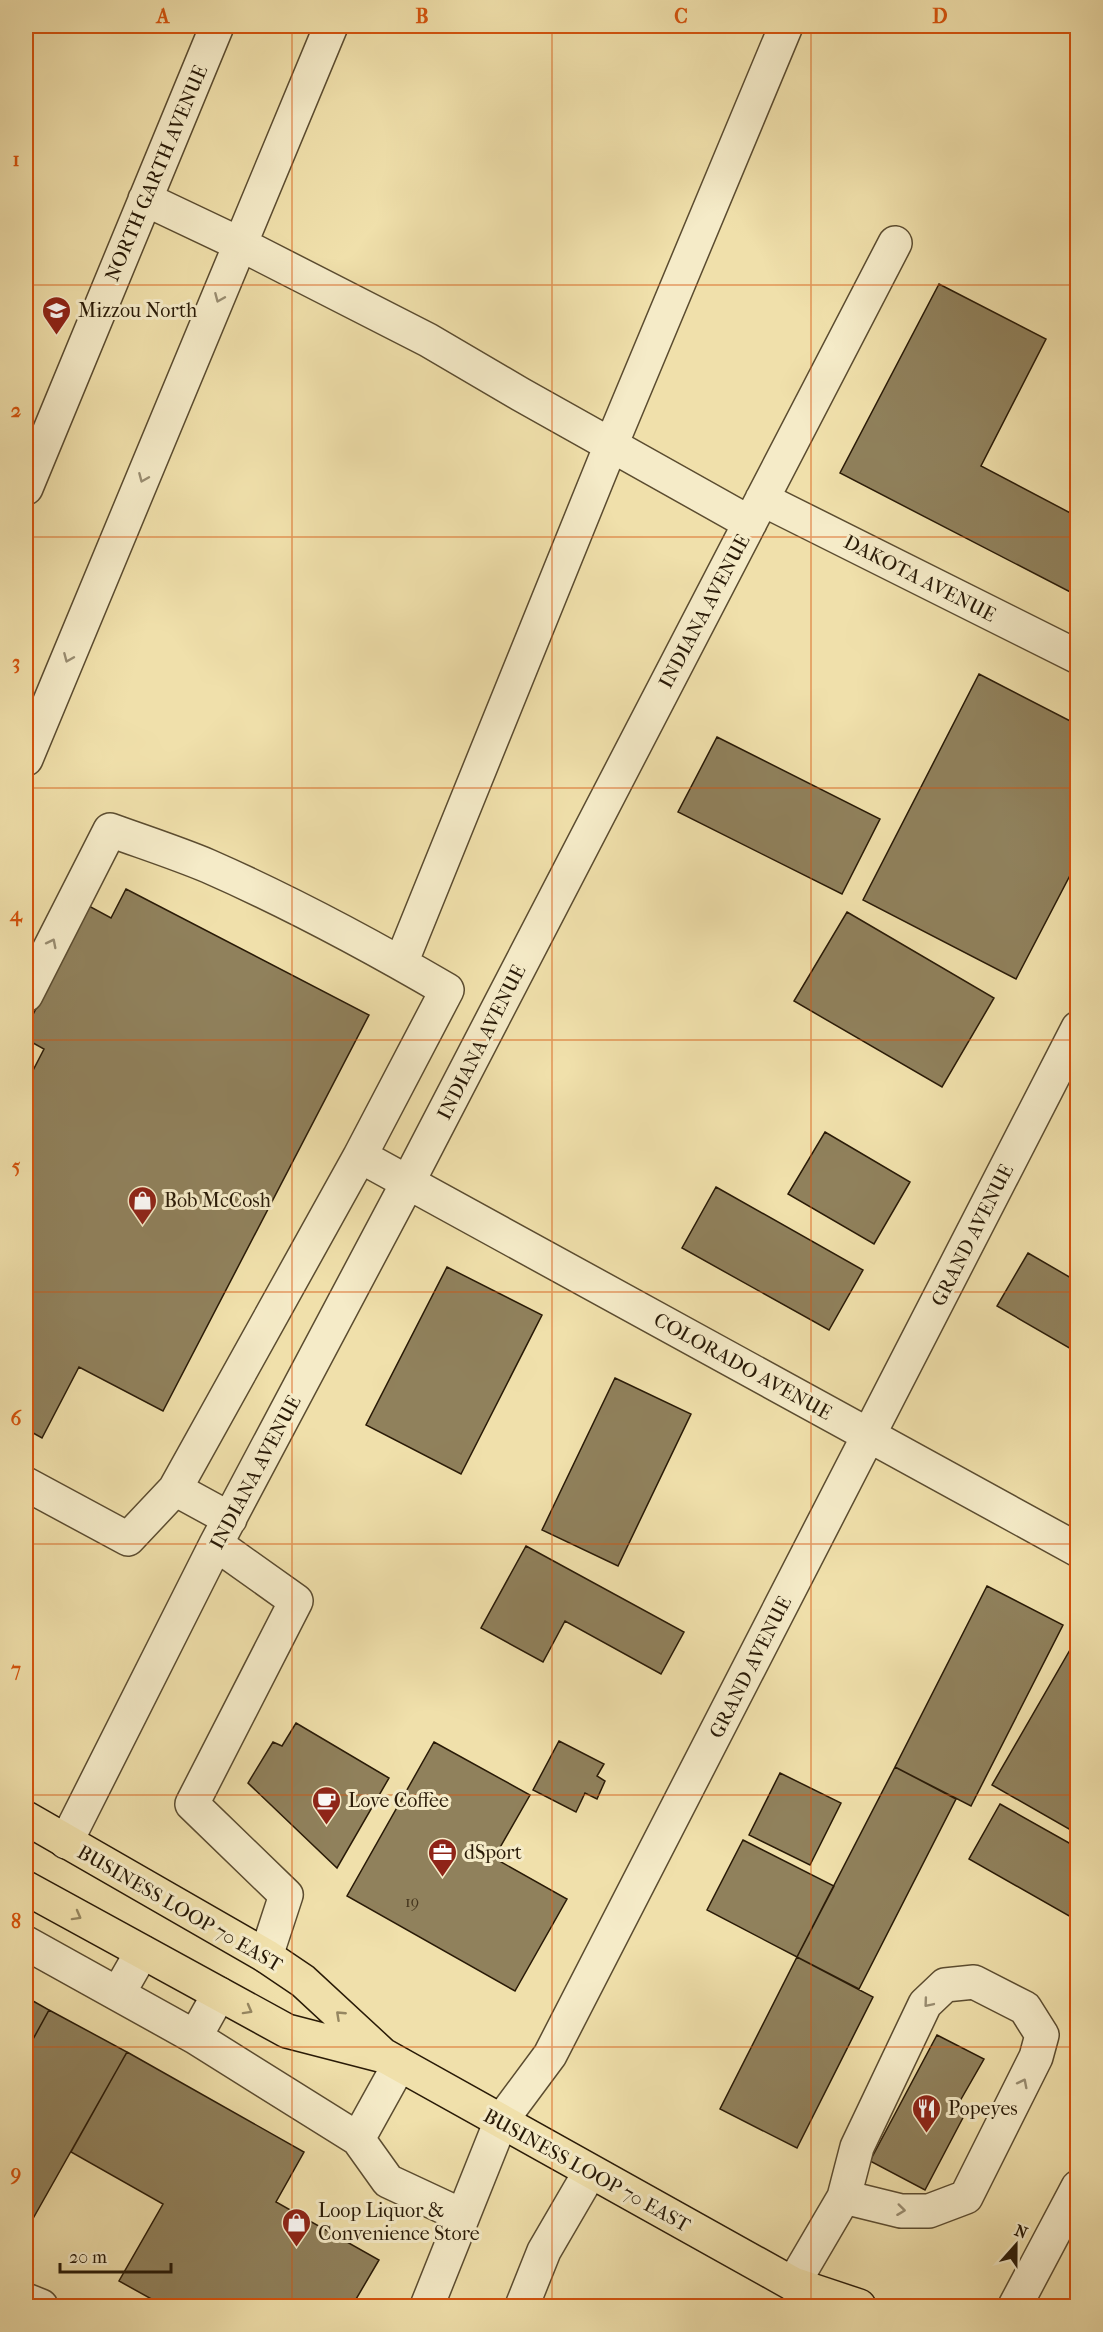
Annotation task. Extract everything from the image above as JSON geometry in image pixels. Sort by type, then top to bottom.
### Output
[{"type":"main road","name":"BUSINESS LOOP 70 EAST","points":[[26,1818],[266,1956],[303,1981],[391,2060],[793,2284],[859,2307]]},
{"type":"main road","name":"BUSINESS LOOP 70 EAST","points":[[26,1888],[286,2031],[391,2060]]},
{"type":"main road","name":"BUSINESS LOOP 70 EAST","points":[[793,2284],[817,2307]]},
{"type":"street","name":"NORTH GARTH AVENUE","points":[[26,488],[217,26]]},
{"type":"street","points":[[26,759],[332,26]]},
{"type":"street","points":[[401,963],[611,445],[786,26]]},
{"type":"street","name":"DAKOTA AVENUE","points":[[145,199],[242,244],[428,340],[611,445],[1077,657]]},
{"type":"street","name":"INDIANA AVENUE","points":[[66,1842],[223,1531],[408,1182],[895,243]]},
{"type":"street","points":[[26,995],[110,830],[208,866],[307,914],[447,990],[360,1156],[175,1489],[128,1539],[26,1484]]},
{"type":"street","name":"GRAND AVENUE","points":[[427,2307],[501,2121],[550,2055],[1077,1028]]},
{"type":"street","name":"COLORADO AVENUE","points":[[360,1156],[1077,1550]]},
{"type":"street","points":[[175,1489],[296,1601],[192,1804],[286,1895],[266,1956]]},
{"type":"street","points":[[26,1943],[195,2037],[358,2139],[388,2181],[463,2216]]},
{"type":"street","points":[[118,1994],[142,1952]]},
{"type":"street","points":[[793,2284],[844,2197],[857,2147],[925,2004],[945,1985],[974,1982],[1025,2008],[1042,2035],[1036,2057],[966,2197],[929,2211],[901,2211],[844,2197]]},
{"type":"street","points":[[195,2037],[219,1994]]},
{"type":"street","points":[[358,2139],[391,2060]]},
{"type":"street","points":[[522,2307],[544,2251],[590,2172]]},
{"type":"street","points":[[1015,2307],[1077,2187]]},
{"type":"street","points":[[26,2300],[41,2307]]},
{"type":"building","points":[[939,284],[1046,339],[981,466],[1078,517],[1078,596],[840,473]]},
{"type":"building","points":[[979,674],[1078,725],[1078,860],[1016,979],[863,900]]},
{"type":"building","points":[[717,737],[880,819],[842,894],[678,812]]},
{"type":"building","name":"Bob McCosh","points":[[126,889],[369,1015],[163,1411],[79,1367],[42,1438],[26,1429],[26,1084],[44,1049],[26,1039],[26,1028],[89,906],[111,918]]},
{"type":"building","points":[[847,912],[994,998],[942,1087],[794,1001]]},
{"type":"building","points":[[825,1132],[910,1182],[874,1244],[788,1194]]},
{"type":"building","points":[[716,1187],[863,1270],[829,1330],[682,1248]]},
{"type":"building","points":[[1028,1253],[1078,1282],[1078,1353],[997,1306]]},
{"type":"building","points":[[447,1267],[542,1315],[461,1474],[366,1425]]},
{"type":"building","points":[[615,1378],[691,1414],[618,1566],[542,1530]]},
{"type":"building","points":[[526,1546],[684,1632],[661,1674],[565,1621],[543,1662],[481,1628]]},
{"type":"building","points":[[987,1586],[1063,1625],[971,1806],[895,1767]]},
{"type":"building","points":[[1078,1636],[1078,1814],[1069,1829],[992,1785]]},
{"type":"building","name":"Love Coffee","points":[[296,1723],[389,1778],[337,1868],[248,1783],[273,1742],[282,1746]]},
{"type":"building","points":[[559,1741],[604,1764],[597,1776],[605,1781],[597,1799],[585,1793],[576,1812],[533,1790]]},
{"type":"building","name":"dSport","points":[[434,1742],[530,1795],[494,1858],[567,1899],[515,1991],[347,1896]]},
{"type":"building","points":[[895,1767],[956,1799],[859,1989],[797,1957]]},
{"type":"building","points":[[780,1773],[841,1803],[810,1865],[749,1835]]},
{"type":"building","points":[[1000,1804],[1078,1848],[1078,1921],[969,1859]]},
{"type":"building","points":[[743,1840],[834,1886],[797,1957],[707,1910]]},
{"type":"building","points":[[797,1957],[873,1997],[797,2148],[720,2109]]},
{"type":"building","points":[[26,1997],[49,2010],[26,2052]]},
{"type":"building","points":[[49,2010],[127,2052],[26,2231],[26,2052]]},
{"type":"building","points":[[937,2035],[984,2059],[956,2108],[966,2112],[925,2190],[870,2161]]},
{"type":"building","points":[[127,2052],[304,2152],[276,2202],[379,2260],[352,2306],[164,2306],[119,2281],[163,2204],[71,2152]]},
{"type":"place","name":"Mizzou North","points":[[57,336]]},
{"type":"place","name":"Bob McCosh","points":[[143,1226]]},
{"type":"place","name":"Love Coffee","points":[[327,1826]]},
{"type":"place","name":"dSport","points":[[443,1878]]},
{"type":"place","name":"Popeyes","points":[[927,2134]]},
{"type":"place","name":"Loop Liquor & Convenience Store","points":[[297,2248]]}]
